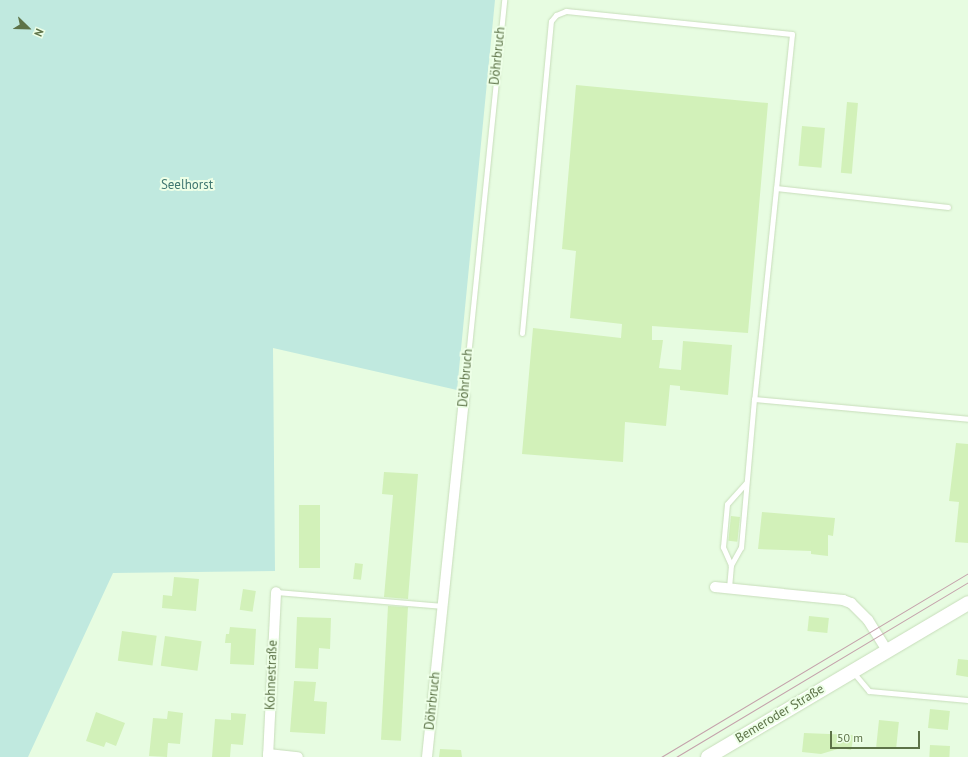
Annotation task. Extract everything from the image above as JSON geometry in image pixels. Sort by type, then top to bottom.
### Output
[{"type":"main road","name":"Bemeroder Straße","points":[[708,757],[968,603]]},
{"type":"street","name":"Döhrbruch","points":[[427,757],[464,396]]},
{"type":"street","points":[[715,587],[843,600],[851,603],[868,620],[887,650]]},
{"type":"street","name":"Kohnestraße","points":[[268,755],[276,592]]},
{"type":"street","points":[[268,755],[298,757]]},
{"type":"lane","name":"Döhrbruch","points":[[464,396],[504,0]]},
{"type":"lane","points":[[522,333],[550,21],[556,15],[566,11],[792,34],[754,399],[741,547],[731,565],[729,588]]},
{"type":"lane","points":[[776,188],[948,207]]},
{"type":"lane","points":[[754,399],[968,419]]},
{"type":"lane","points":[[731,565],[723,548],[727,504],[746,483]]},
{"type":"lane","points":[[276,592],[443,606]]},
{"type":"lane","points":[[853,671],[869,691],[968,700]]},
{"type":"green space","name":"Seelhorst","points":[[0,0],[495,0],[457,390],[273,348],[275,571],[113,573],[28,757],[0,757]]},
{"type":"building","points":[[576,85],[768,103],[748,333],[652,326],[652,340],[663,340],[659,368],[681,370],[683,341],[732,345],[728,395],[680,390],[680,386],[670,385],[666,426],[625,422],[623,462],[522,454],[533,328],[621,338],[622,324],[570,318],[576,251],[562,249]]},
{"type":"building","points":[[847,102],[858,103],[852,174],[841,173]]},
{"type":"building","points":[[802,126],[825,128],[821,168],[799,166]]},
{"type":"building","points":[[956,443],[968,444],[968,543],[955,542],[959,502],[949,501]]},
{"type":"building","points":[[384,472],[418,474],[408,599],[384,597],[393,495],[382,494]]},
{"type":"building","points":[[299,505],[320,505],[320,568],[299,568]]},
{"type":"building","points":[[762,512],[835,518],[833,536],[828,535],[828,556],[811,554],[811,551],[758,549]]},
{"type":"building","points":[[731,516],[740,517],[737,542],[728,541]]},
{"type":"building","points":[[355,563],[363,564],[361,580],[353,579]]},
{"type":"building","points":[[174,577],[199,579],[196,611],[162,608],[163,595],[172,596]]},
{"type":"building","points":[[243,589],[256,591],[253,612],[240,610]]},
{"type":"building","points":[[388,606],[408,607],[401,741],[381,740]]},
{"type":"building","points":[[809,616],[829,618],[827,633],[807,631]]},
{"type":"building","points":[[297,617],[331,618],[330,649],[319,648],[318,669],[295,668]]},
{"type":"building","points":[[230,627],[256,629],[254,665],[230,664],[231,643],[225,643],[226,634],[229,634]]},
{"type":"building","points":[[122,631],[157,636],[152,666],[118,661]]},
{"type":"building","points":[[165,636],[202,641],[197,671],[161,666]]},
{"type":"building","points":[[958,659],[968,660],[968,677],[956,675]]},
{"type":"building","points":[[294,681],[316,682],[314,701],[327,702],[325,734],[290,732]]},
{"type":"building","points":[[930,709],[950,711],[948,730],[928,728]]},
{"type":"building","points":[[168,711],[183,713],[180,744],[168,743],[167,757],[149,756],[153,718],[167,719]]},
{"type":"building","points":[[96,712],[125,723],[116,746],[106,742],[104,747],[86,741]]},
{"type":"building","points":[[231,713],[246,714],[243,745],[231,744],[230,757],[212,757],[215,719],[231,720]]},
{"type":"building","points":[[879,720],[899,722],[896,749],[876,747]]},
{"type":"building","points":[[804,733],[854,735],[851,750],[841,748],[821,754],[802,752]]},
{"type":"building","points":[[930,745],[950,746],[949,757],[929,757]]},
{"type":"building","points":[[440,749],[461,750],[462,757],[439,757]]},
{"type":"tram line","points":[[661,757],[968,573]]},
{"type":"tram line","points":[[676,757],[968,582]]}]
